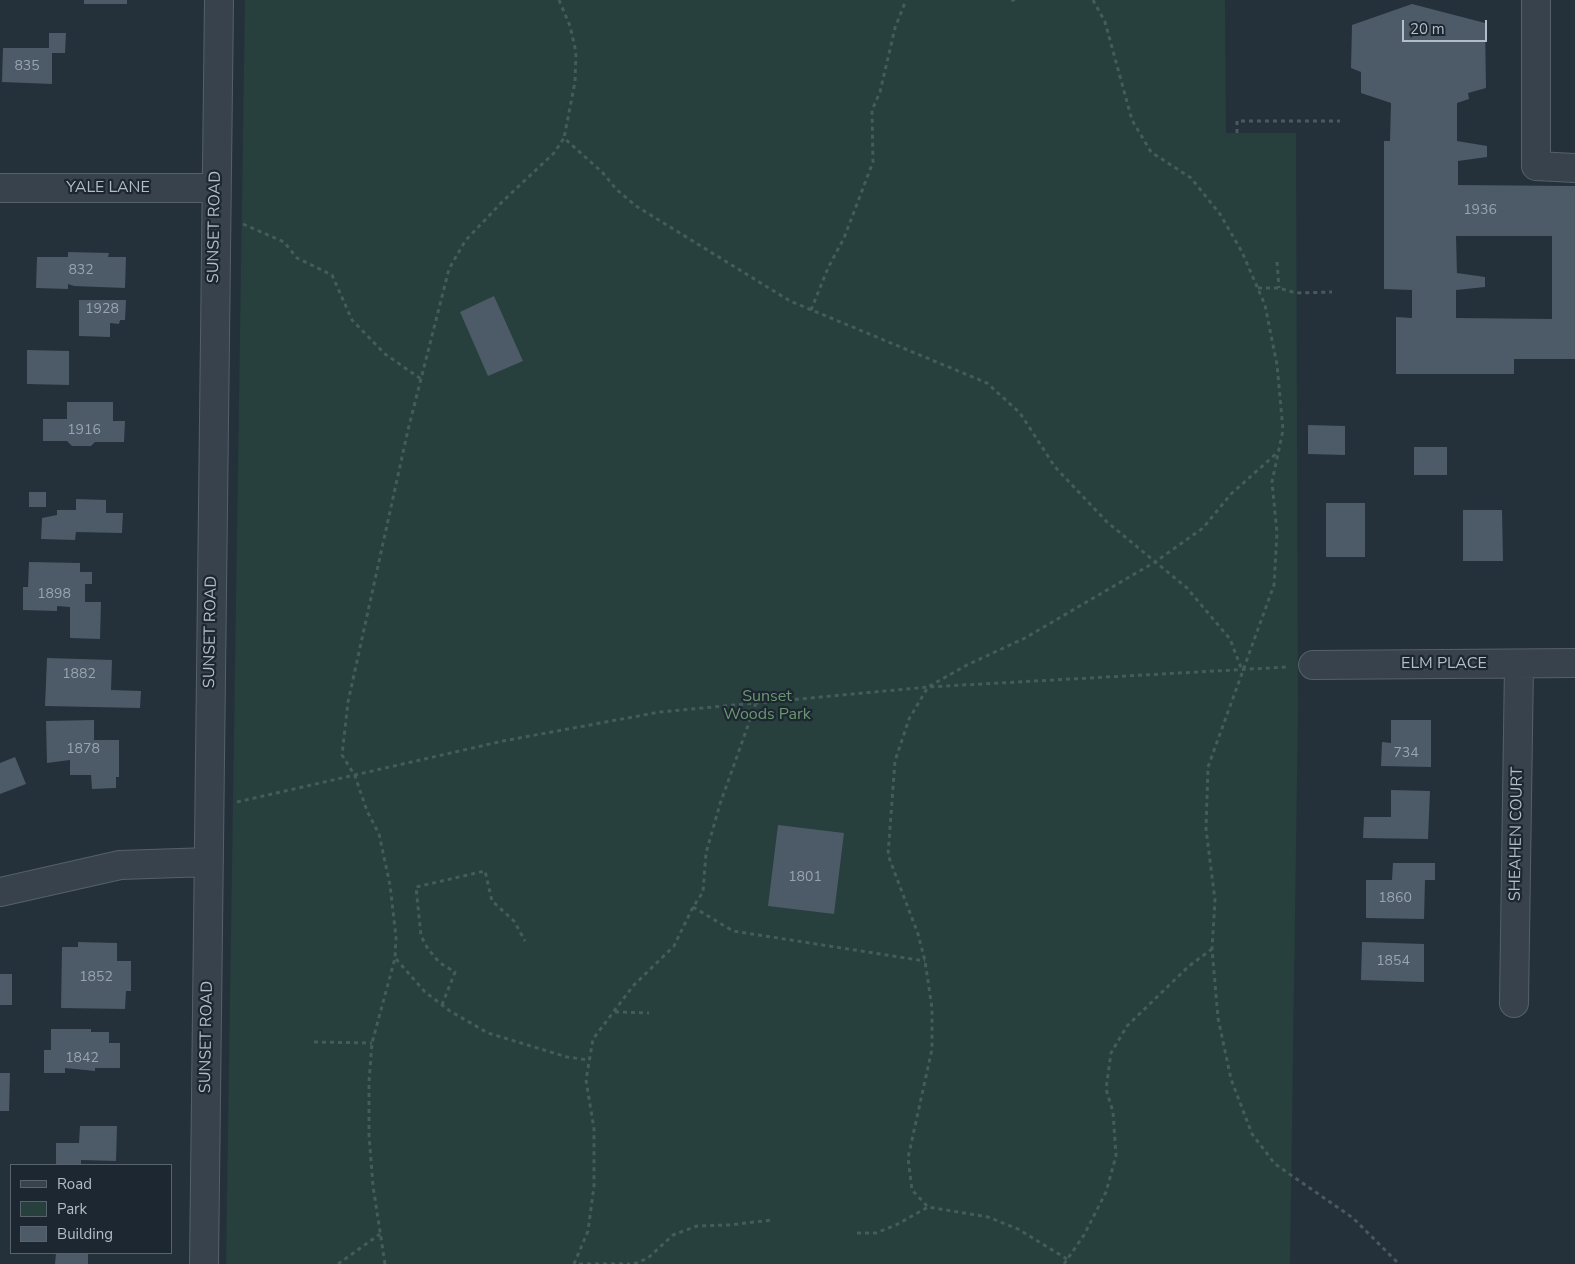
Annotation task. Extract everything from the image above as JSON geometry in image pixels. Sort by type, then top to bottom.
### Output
[{"type":"street","name":"SUNSET ROAD","points":[[204,1264],[215,228],[220,0]]},
{"type":"street","points":[[1536,0],[1536,166],[1575,168]]},
{"type":"street","name":"YALE LANE","points":[[0,188],[216,188]]},
{"type":"street","name":"ELM PLACE","points":[[1312,665],[1575,663]]},
{"type":"street","name":"SHEAHEN COURT","points":[[1514,1003],[1519,664]]},
{"type":"street","points":[[0,892],[120,865],[209,862]]},
{"type":"path","points":[[384,1264],[369,1135],[372,1044],[395,958],[396,937],[390,885],[379,834],[367,811],[355,776],[342,755],[348,702],[421,379],[449,269],[466,241],[503,201],[554,153],[564,138],[575,82],[576,52],[570,26],[559,0]]},
{"type":"path","points":[[811,310],[828,268],[844,238],[873,162],[872,110],[880,92],[895,28],[906,0]]},
{"type":"path","points":[[1093,0],[1105,22],[1132,120],[1151,152],[1191,178],[1220,214],[1242,252],[1265,305],[1277,365],[1283,430],[1272,482],[1277,533],[1274,585],[1208,767],[1206,829],[1215,900],[1212,949],[1218,1018],[1231,1078],[1252,1134],[1275,1164],[1353,1218],[1399,1264]]},
{"type":"path","points":[[1237,133],[1238,121],[1340,121]]},
{"type":"path","points":[[564,138],[636,206],[790,301],[987,382],[1020,413],[1055,467],[1107,522],[1187,588],[1230,639],[1242,670]]},
{"type":"path","points":[[215,228],[243,224],[284,242],[297,258],[332,276],[352,320],[385,354],[421,379]]},
{"type":"path","points":[[1277,262],[1279,288]]},
{"type":"path","points":[[1258,288],[1279,288],[1296,294],[1332,292]]},
{"type":"path","points":[[1067,1259],[1018,1229],[988,1217],[928,1207],[912,1190],[908,1158],[932,1049],[932,1008],[925,961],[918,934],[888,855],[895,761],[910,719],[928,687],[966,665],[1025,638],[1155,562],[1203,528],[1232,494],[1279,451]]},
{"type":"path","points":[[209,809],[503,741],[650,714],[928,687],[1312,665]]},
{"type":"path","points":[[574,1264],[588,1231],[594,1186],[594,1129],[586,1080],[593,1039],[633,986],[674,946],[693,906],[703,892],[706,854],[720,804],[756,703]]},
{"type":"path","points":[[442,1005],[455,972],[440,963],[428,949],[421,936],[416,887],[485,872],[492,901],[514,921],[525,941]]},
{"type":"path","points":[[693,906],[733,931],[925,961]]},
{"type":"path","points":[[1064,1264],[1084,1235],[1106,1192],[1116,1156],[1113,1112],[1106,1089],[1111,1053],[1127,1026],[1188,966],[1212,949]]},
{"type":"path","points":[[395,958],[425,992],[442,1005],[488,1033],[567,1057],[589,1060]]},
{"type":"path","points":[[615,1012],[649,1013]]},
{"type":"path","points":[[314,1042],[372,1044]]},
{"type":"path","points":[[857,1234],[876,1234],[928,1207]]},
{"type":"path","points":[[579,1264],[632,1264],[648,1258],[673,1235],[697,1226],[729,1225],[772,1220]]},
{"type":"path","points":[[338,1264],[380,1234]]},
{"type":"green space","name":"Sunset Woods Park","points":[[245,0],[1225,0],[1226,133],[1296,133],[1298,710],[1290,1264],[226,1264]]},
{"type":"building","points":[[84,0],[127,0],[127,4],[84,4]]},
{"type":"building","points":[[1412,4],[1485,23],[1486,88],[1468,93],[1469,99],[1457,103],[1457,141],[1487,146],[1487,157],[1458,161],[1458,185],[1575,186],[1575,359],[1514,359],[1514,374],[1396,374],[1396,317],[1412,318],[1412,290],[1384,289],[1384,141],[1390,141],[1391,103],[1361,93],[1361,72],[1351,68],[1352,25]],"holes":[[[1456,236],[1552,236],[1552,319],[1456,318],[1456,290],[1485,287],[1485,277],[1457,273]]]},
{"type":"building","points":[[49,33],[66,33],[65,53],[52,53],[52,84],[2,82],[3,48],[49,48]]},
{"type":"building","points":[[68,252],[109,253],[108,257],[126,257],[125,288],[74,286],[68,284],[68,289],[36,288],[37,257],[68,257]]},
{"type":"building","points":[[494,296],[523,361],[488,376],[460,312]]},
{"type":"building","points":[[79,300],[126,300],[125,320],[120,320],[119,324],[110,323],[110,337],[79,336]]},
{"type":"building","points":[[27,350],[69,351],[69,385],[27,384]]},
{"type":"building","points":[[67,402],[113,402],[113,421],[125,421],[124,442],[95,442],[91,446],[72,446],[67,441],[43,441],[43,419],[67,419]]},
{"type":"building","points":[[1308,425],[1345,426],[1345,455],[1308,454]]},
{"type":"building","points":[[1414,447],[1447,447],[1447,475],[1414,475]]},
{"type":"building","points":[[29,492],[46,492],[46,507],[29,507]]},
{"type":"building","points":[[76,499],[106,500],[106,513],[123,513],[122,533],[76,532],[75,540],[41,539],[42,518],[57,515],[57,510],[76,510]]},
{"type":"building","points":[[1326,503],[1365,503],[1365,557],[1326,557]]},
{"type":"building","points":[[1463,510],[1502,510],[1503,561],[1463,561]]},
{"type":"building","points":[[29,562],[80,563],[80,572],[92,572],[92,584],[85,584],[85,602],[101,602],[100,639],[70,638],[70,607],[57,606],[57,611],[23,610],[23,587],[28,587]]},
{"type":"building","points":[[47,658],[112,660],[111,690],[141,691],[140,708],[45,706]]},
{"type":"building","points":[[94,720],[94,740],[119,740],[119,777],[116,777],[116,788],[92,789],[91,775],[70,775],[70,760],[47,763],[46,721]]},
{"type":"building","points":[[1391,720],[1431,720],[1431,767],[1381,766],[1382,742],[1391,743]]},
{"type":"building","points":[[15,757],[26,784],[0,794],[0,763]]},
{"type":"building","points":[[1391,790],[1430,791],[1428,839],[1363,838],[1364,817],[1391,817]]},
{"type":"building","points":[[778,825],[844,833],[834,914],[768,906]]},
{"type":"building","points":[[1393,863],[1435,863],[1435,880],[1425,880],[1424,919],[1366,918],[1366,880],[1392,880]]},
{"type":"building","points":[[78,942],[117,943],[117,961],[131,961],[131,991],[126,991],[125,1009],[61,1008],[62,947],[78,947]]},
{"type":"building","points":[[1362,942],[1424,944],[1424,982],[1361,980]]},
{"type":"building","points":[[0,974],[12,974],[12,1005],[0,1005]]},
{"type":"building","points":[[51,1029],[91,1029],[91,1032],[109,1032],[109,1043],[120,1043],[120,1068],[95,1068],[95,1071],[65,1068],[65,1073],[44,1073],[44,1050],[51,1050]]},
{"type":"building","points":[[0,1073],[10,1073],[9,1111],[0,1111]]},
{"type":"building","points":[[80,1126],[117,1126],[116,1161],[81,1160],[81,1164],[56,1164],[56,1143],[79,1143]]},
{"type":"building","points":[[56,1254],[88,1254],[88,1264],[55,1264]]}]
